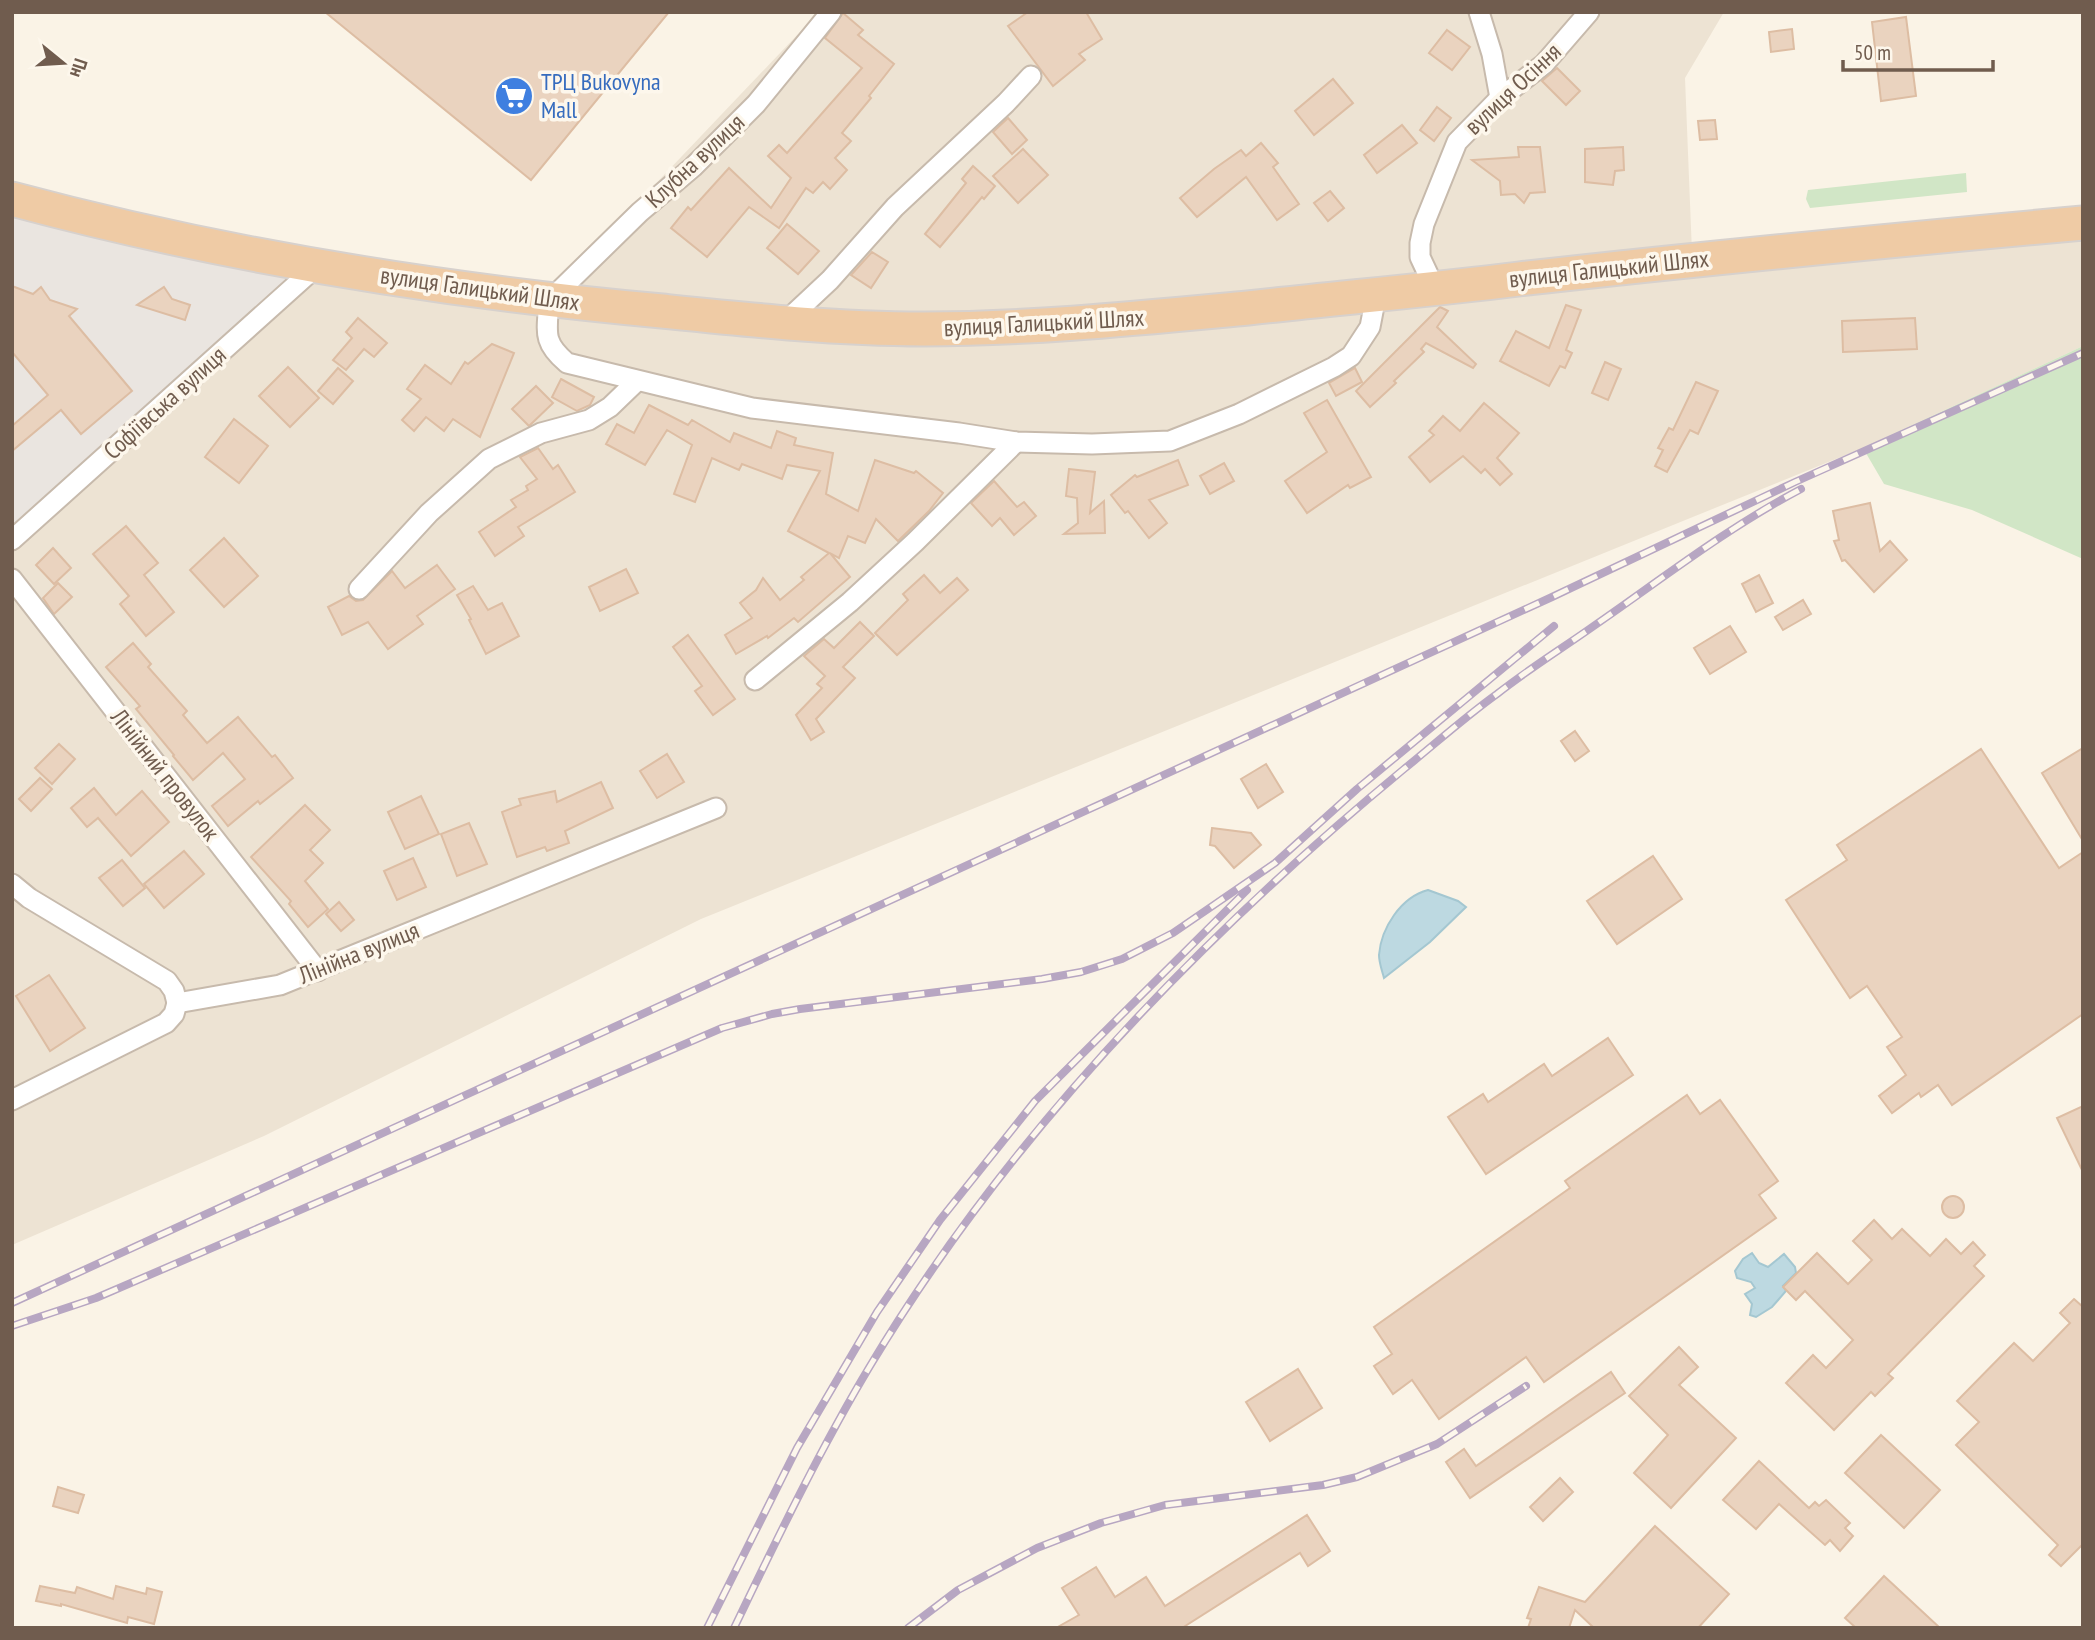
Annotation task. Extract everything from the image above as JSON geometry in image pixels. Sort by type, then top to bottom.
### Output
[{"type":"highway","name":"вулиця Галицький Шлях","points":[[12,199],[88,219],[317,266],[549,301],[784,323],[927,329],[1050,325],[1376,296],[1700,258],[2083,223]]},
{"type":"street","name":"Клубна вулиця","points":[[549,301],[640,212],[693,167],[756,104],[831,12]]},
{"type":"street","points":[[1479,12],[1492,54],[1500,98]]},
{"type":"street","name":"вулиця Осіння","points":[[1435,289],[1419,257],[1424,224],[1457,142],[1500,98],[1544,64],[1589,12]]},
{"type":"street","points":[[784,323],[830,280],[895,207],[1006,103],[1031,76]]},
{"type":"street","name":"Софіївська вулиця","points":[[12,540],[317,266]]},
{"type":"street","points":[[549,301],[547,332],[551,349],[567,363],[752,408],[1016,442],[1092,444],[1170,441],[1239,414],[1334,367],[1351,356],[1370,327],[1376,296]]},
{"type":"street","points":[[359,589],[429,513],[489,460],[541,433],[589,420],[610,407],[637,381]]},
{"type":"street","points":[[755,680],[859,594],[1016,442]]},
{"type":"street","name":"Лінійний провулок","points":[[12,579],[318,971]]},
{"type":"street","name":"Лінійна вулиця","points":[[177,1003],[280,985],[716,808]]},
{"type":"street","points":[[12,884],[29,898],[167,981],[174,990],[177,1003],[174,1014],[166,1023],[12,1100]]},
{"type":"shaded area","points":[[819,12],[1724,12],[1685,78],[1692,253],[2083,221],[2083,346],[1863,448],[701,919],[264,1136],[12,1245],[12,544],[327,261],[548,297]]},
{"type":"shaded area","points":[[12,196],[327,261],[12,544]]},
{"type":"green space","points":[[1966,173],[1967,192],[1810,208],[1806,199],[1808,190]]},
{"type":"green space","points":[[2083,346],[2083,559],[1972,510],[1884,484],[1863,448]]},
{"type":"water","points":[[1428,890],[1458,901],[1466,907],[1430,942],[1384,978],[1379,955],[1388,924],[1409,899]]},
{"type":"water","points":[[1752,1253],[1759,1263],[1768,1267],[1784,1254],[1795,1267],[1796,1273],[1783,1286],[1786,1291],[1772,1307],[1756,1317],[1750,1315],[1752,1304],[1745,1294],[1755,1288],[1751,1282],[1737,1278],[1735,1271],[1743,1259]]},
{"type":"building","name":"ТРЦ Bukovyna Mall","points":[[325,12],[669,12],[531,180]]},
{"type":"building","points":[[1028,12],[1086,12],[1102,39],[1079,54],[1085,60],[1053,86],[1008,26]]},
{"type":"building","points":[[843,13],[863,30],[858,35],[894,64],[842,133],[851,141],[835,158],[847,170],[830,189],[823,182],[813,193],[806,188],[779,228],[749,207],[707,257],[671,228],[688,207],[691,210],[729,168],[771,208],[791,178],[768,156],[779,145],[787,153],[862,68],[825,38]]},
{"type":"building","points":[[1906,17],[1916,96],[1881,101],[1872,22]]},
{"type":"building","points":[[1792,29],[1794,49],[1771,52],[1769,32]]},
{"type":"building","points":[[1447,30],[1470,47],[1452,70],[1429,53]]},
{"type":"building","points":[[1557,68],[1580,91],[1566,105],[1542,81]]},
{"type":"building","points":[[1333,79],[1353,103],[1314,135],[1295,111]]},
{"type":"building","points":[[1437,107],[1451,118],[1434,141],[1420,130]]},
{"type":"building","points":[[1008,118],[1027,140],[1012,154],[993,132]]},
{"type":"building","points":[[1715,120],[1717,139],[1700,140],[1698,121]]},
{"type":"building","points":[[1402,125],[1417,143],[1377,173],[1364,155]]},
{"type":"building","points":[[1261,143],[1278,163],[1273,167],[1299,204],[1277,220],[1246,177],[1197,217],[1180,198],[1241,150],[1246,156]]},
{"type":"building","points":[[1518,147],[1540,147],[1545,192],[1530,193],[1524,203],[1515,194],[1501,195],[1500,181],[1472,160],[1519,157]]},
{"type":"building","points":[[1623,147],[1624,170],[1615,171],[1613,185],[1585,182],[1585,149]]},
{"type":"building","points":[[1023,149],[1048,175],[1018,203],[993,176]]},
{"type":"building","points":[[973,166],[995,186],[984,199],[982,197],[940,247],[925,234],[966,183],[962,179]]},
{"type":"building","points":[[1330,191],[1344,208],[1328,221],[1314,203]]},
{"type":"building","points":[[787,224],[819,251],[798,274],[767,248]]},
{"type":"building","points":[[872,252],[888,262],[871,288],[851,275]]},
{"type":"building","points":[[12,286],[33,294],[41,287],[50,300],[77,309],[69,316],[132,391],[81,434],[61,410],[12,451],[12,426],[48,395],[12,352]]},
{"type":"building","points":[[164,287],[172,299],[190,305],[185,320],[137,305]]},
{"type":"building","points":[[1566,305],[1581,310],[1566,350],[1572,353],[1565,368],[1560,366],[1549,386],[1500,361],[1516,331],[1549,348]]},
{"type":"building","points":[[1440,307],[1448,311],[1437,327],[1476,364],[1473,368],[1426,343],[1421,349],[1424,352],[1370,407],[1356,391]]},
{"type":"building","points":[[358,318],[387,343],[374,357],[364,349],[346,370],[333,360],[352,338],[346,332]]},
{"type":"building","points":[[1915,318],[1917,349],[1843,352],[1842,321]]},
{"type":"building","points":[[492,344],[514,353],[480,437],[453,419],[444,431],[426,417],[414,431],[402,420],[421,399],[407,389],[425,365],[451,384],[465,362],[468,364]]},
{"type":"building","points":[[1605,362],[1621,369],[1608,400],[1592,393]]},
{"type":"building","points":[[288,367],[319,398],[290,427],[259,396]]},
{"type":"building","points":[[338,368],[353,381],[333,404],[318,391]]},
{"type":"building","points":[[1355,368],[1362,382],[1336,396],[1329,383]]},
{"type":"building","points":[[561,379],[594,397],[590,405],[577,411],[552,397]]},
{"type":"building","points":[[1696,382],[1718,391],[1698,434],[1690,430],[1667,472],[1655,466],[1663,450],[1658,448],[1669,428],[1673,430]]},
{"type":"building","points":[[536,386],[553,403],[529,426],[512,409]]},
{"type":"building","points":[[1327,400],[1371,477],[1350,488],[1348,485],[1307,513],[1285,481],[1327,452],[1304,413]]},
{"type":"building","points":[[1484,403],[1519,433],[1497,458],[1512,474],[1500,485],[1485,469],[1481,473],[1463,456],[1430,482],[1409,457],[1434,435],[1429,431],[1443,416],[1460,431]]},
{"type":"building","points":[[649,405],[688,425],[692,420],[730,442],[734,433],[771,448],[777,431],[796,438],[794,445],[833,453],[826,494],[858,511],[875,460],[914,473],[916,471],[943,493],[898,541],[876,519],[865,543],[848,536],[839,558],[830,553],[850,577],[798,622],[794,618],[768,638],[767,636],[736,654],[725,635],[752,618],[740,603],[756,590],[763,578],[780,600],[804,580],[801,577],[829,553],[788,531],[820,471],[787,465],[782,479],[742,464],[739,470],[712,458],[695,502],[674,494],[692,445],[667,430],[645,465],[606,444],[617,424],[634,433]]},
{"type":"building","points":[[234,419],[268,446],[239,483],[205,457]]},
{"type":"building","points":[[538,448],[553,469],[558,465],[575,492],[518,527],[524,536],[495,556],[479,532],[516,507],[511,500],[528,490],[526,486],[537,479],[520,457]]},
{"type":"building","points":[[1178,460],[1188,485],[1149,500],[1167,523],[1149,538],[1128,511],[1125,513],[1111,495],[1135,475],[1137,477]]},
{"type":"building","points":[[1224,463],[1234,481],[1210,494],[1200,476]]},
{"type":"building","points":[[1069,469],[1095,472],[1090,513],[1104,501],[1105,533],[1064,534],[1078,523],[1077,498],[1066,496]]},
{"type":"building","points":[[994,481],[1017,507],[1024,502],[1036,516],[1014,535],[1000,518],[992,526],[971,503]]},
{"type":"building","points":[[1870,503],[1880,551],[1890,541],[1907,560],[1874,592],[1845,560],[1842,561],[1834,541],[1839,540],[1833,511]]},
{"type":"building","points":[[126,526],[158,563],[144,575],[174,612],[146,636],[120,604],[129,596],[93,554]]},
{"type":"building","points":[[224,538],[258,576],[224,607],[190,570]]},
{"type":"building","points":[[53,548],[71,568],[54,584],[36,565]]},
{"type":"building","points":[[437,565],[455,589],[417,616],[423,624],[388,649],[368,622],[342,635],[328,607],[349,596],[356,601],[363,600],[392,571],[405,588]]},
{"type":"building","points":[[626,569],[638,593],[600,611],[589,587]]},
{"type":"building","points":[[924,575],[940,593],[957,578],[968,590],[897,655],[875,633],[908,600],[903,594]]},
{"type":"building","points":[[1759,575],[1773,603],[1756,612],[1742,584]]},
{"type":"building","points":[[58,583],[72,597],[54,614],[43,598]]},
{"type":"building","points":[[473,586],[488,610],[502,603],[519,636],[486,654],[457,595]]},
{"type":"building","points":[[1803,600],[1811,614],[1783,630],[1775,617]]},
{"type":"building","points":[[860,622],[874,636],[843,667],[855,678],[816,719],[824,732],[811,740],[796,715],[822,688],[817,684],[825,676],[804,656],[824,639],[834,648]]},
{"type":"building","points":[[1730,626],[1746,652],[1710,674],[1694,648]]},
{"type":"building","points":[[688,635],[735,699],[713,715],[695,691],[702,686],[673,647]]},
{"type":"building","points":[[133,643],[151,664],[148,667],[187,711],[183,715],[207,743],[238,717],[293,778],[260,804],[258,801],[228,826],[212,806],[245,779],[223,753],[193,780],[173,756],[136,709],[140,706],[106,667]]},
{"type":"building","points":[[1575,731],[1589,751],[1575,761],[1561,741]]},
{"type":"building","points":[[59,744],[75,759],[52,784],[35,768]]},
{"type":"building","points":[[2083,748],[2083,841],[2042,773]]},
{"type":"building","points":[[1981,749],[2059,868],[2083,852],[2083,1014],[1952,1105],[1938,1085],[1921,1097],[1919,1093],[1892,1113],[1879,1096],[1906,1075],[1887,1047],[1902,1037],[1867,986],[1850,998],[1786,900],[1847,860],[1837,845]]},
{"type":"building","points":[[667,754],[684,782],[657,798],[640,771]]},
{"type":"building","points":[[1266,764],[1283,792],[1258,808],[1241,779]]},
{"type":"building","points":[[40,778],[52,789],[31,811],[19,799]]},
{"type":"building","points":[[601,782],[613,808],[565,831],[569,843],[547,851],[545,847],[517,857],[502,812],[521,805],[519,799],[555,791],[557,802]]},
{"type":"building","points":[[94,788],[116,815],[142,791],[169,822],[131,856],[98,818],[87,827],[71,808]]},
{"type":"building","points":[[421,796],[439,834],[405,849],[388,812]]},
{"type":"building","points":[[305,805],[330,830],[310,850],[323,863],[305,881],[328,909],[308,927],[289,904],[291,901],[251,857]]},
{"type":"building","points":[[469,823],[487,864],[457,876],[441,834]]},
{"type":"building","points":[[1212,828],[1251,833],[1261,845],[1234,868],[1215,846],[1210,845]]},
{"type":"building","points":[[184,851],[204,874],[164,908],[144,884]]},
{"type":"building","points":[[1653,856],[1682,899],[1617,944],[1587,901]]},
{"type":"building","points":[[413,858],[426,887],[397,900],[384,871]]},
{"type":"building","points":[[122,860],[145,888],[123,906],[99,878]]},
{"type":"building","points":[[339,902],[354,920],[341,931],[326,914]]},
{"type":"building","points":[[49,975],[85,1028],[50,1051],[16,996]]},
{"type":"building","points":[[1608,1038],[1633,1075],[1486,1174],[1448,1117],[1483,1094],[1488,1102],[1544,1064],[1552,1076]]},
{"type":"building","points":[[1687,1095],[1700,1114],[1720,1100],[1778,1181],[1759,1195],[1776,1218],[1544,1382],[1526,1357],[1439,1419],[1412,1380],[1393,1394],[1374,1366],[1392,1354],[1374,1327],[1570,1188],[1565,1181]]},
{"type":"building","points":[[2083,1106],[2083,1172],[2057,1118]]},
{"type":"building","points":[[1953,1196],[1961,1199],[1964,1207],[1961,1215],[1953,1218],[1945,1215],[1942,1207],[1945,1199]]},
{"type":"building","points":[[1874,1220],[1892,1239],[1902,1229],[1930,1256],[1946,1239],[1961,1254],[1973,1242],[1985,1255],[1974,1266],[1984,1276],[1888,1374],[1893,1378],[1875,1396],[1871,1392],[1834,1430],[1786,1383],[1813,1355],[1826,1368],[1853,1340],[1805,1291],[1796,1300],[1783,1287],[1817,1253],[1848,1284],[1872,1260],[1853,1241]]},
{"type":"building","points":[[2074,1299],[2083,1307],[2083,1544],[2061,1566],[2049,1555],[2058,1545],[1956,1445],[1979,1422],[1957,1401],[2014,1343],[2033,1361],[2070,1323],[2060,1313]]},
{"type":"building","points":[[1679,1347],[1698,1367],[1679,1385],[1736,1438],[1671,1508],[1634,1473],[1668,1435],[1629,1396]]},
{"type":"building","points":[[1298,1369],[1322,1408],[1270,1441],[1246,1402]]},
{"type":"building","points":[[1611,1372],[1625,1393],[1470,1498],[1446,1462],[1464,1449],[1476,1466]]},
{"type":"building","points":[[1881,1435],[1940,1490],[1904,1528],[1845,1473]]},
{"type":"building","points":[[1759,1461],[1809,1508],[1815,1502],[1819,1506],[1826,1500],[1850,1523],[1845,1528],[1853,1536],[1840,1551],[1830,1540],[1825,1545],[1779,1504],[1756,1529],[1723,1500]]},
{"type":"building","points":[[1560,1478],[1573,1492],[1543,1521],[1530,1507]]},
{"type":"building","points":[[58,1487],[84,1495],[78,1513],[53,1506]]},
{"type":"building","points":[[1307,1515],[1330,1551],[1308,1566],[1300,1553],[1182,1628],[1056,1628],[1079,1615],[1062,1588],[1096,1567],[1115,1597],[1146,1577],[1165,1606]]},
{"type":"building","points":[[1655,1526],[1729,1594],[1698,1628],[1594,1628],[1575,1610],[1569,1628],[1528,1628],[1531,1619],[1527,1618],[1539,1587],[1585,1602]]},
{"type":"building","points":[[1884,1576],[1940,1628],[1856,1628],[1845,1618]]},
{"type":"building","points":[[40,1586],[75,1593],[77,1587],[113,1599],[116,1586],[146,1594],[147,1588],[162,1592],[154,1624],[128,1617],[127,1623],[61,1604],[36,1601]]},
{"type":"railway","points":[[12,1303],[1552,597],[1795,482],[2083,353]]},
{"type":"railway","points":[[734,1628],[833,1430],[924,1281],[1045,1121],[1112,1045],[1181,972],[1253,902],[1328,834],[1462,721],[1519,677],[1692,556],[1801,489]]},
{"type":"railway","points":[[12,1326],[96,1298],[722,1028],[800,1009],[1042,979],[1081,972],[1122,959],[1173,933],[1275,863],[1357,789],[1554,626]]},
{"type":"railway","points":[[707,1628],[797,1448],[877,1312],[940,1220],[1035,1101],[1247,890]]},
{"type":"railway","points":[[908,1628],[958,1590],[1037,1548],[1101,1523],[1165,1505],[1323,1485],[1357,1477],[1437,1444],[1526,1386]]},
{"type":"place","name":"ТРЦ Bukovyna Mall","points":[[514,96]]}]
